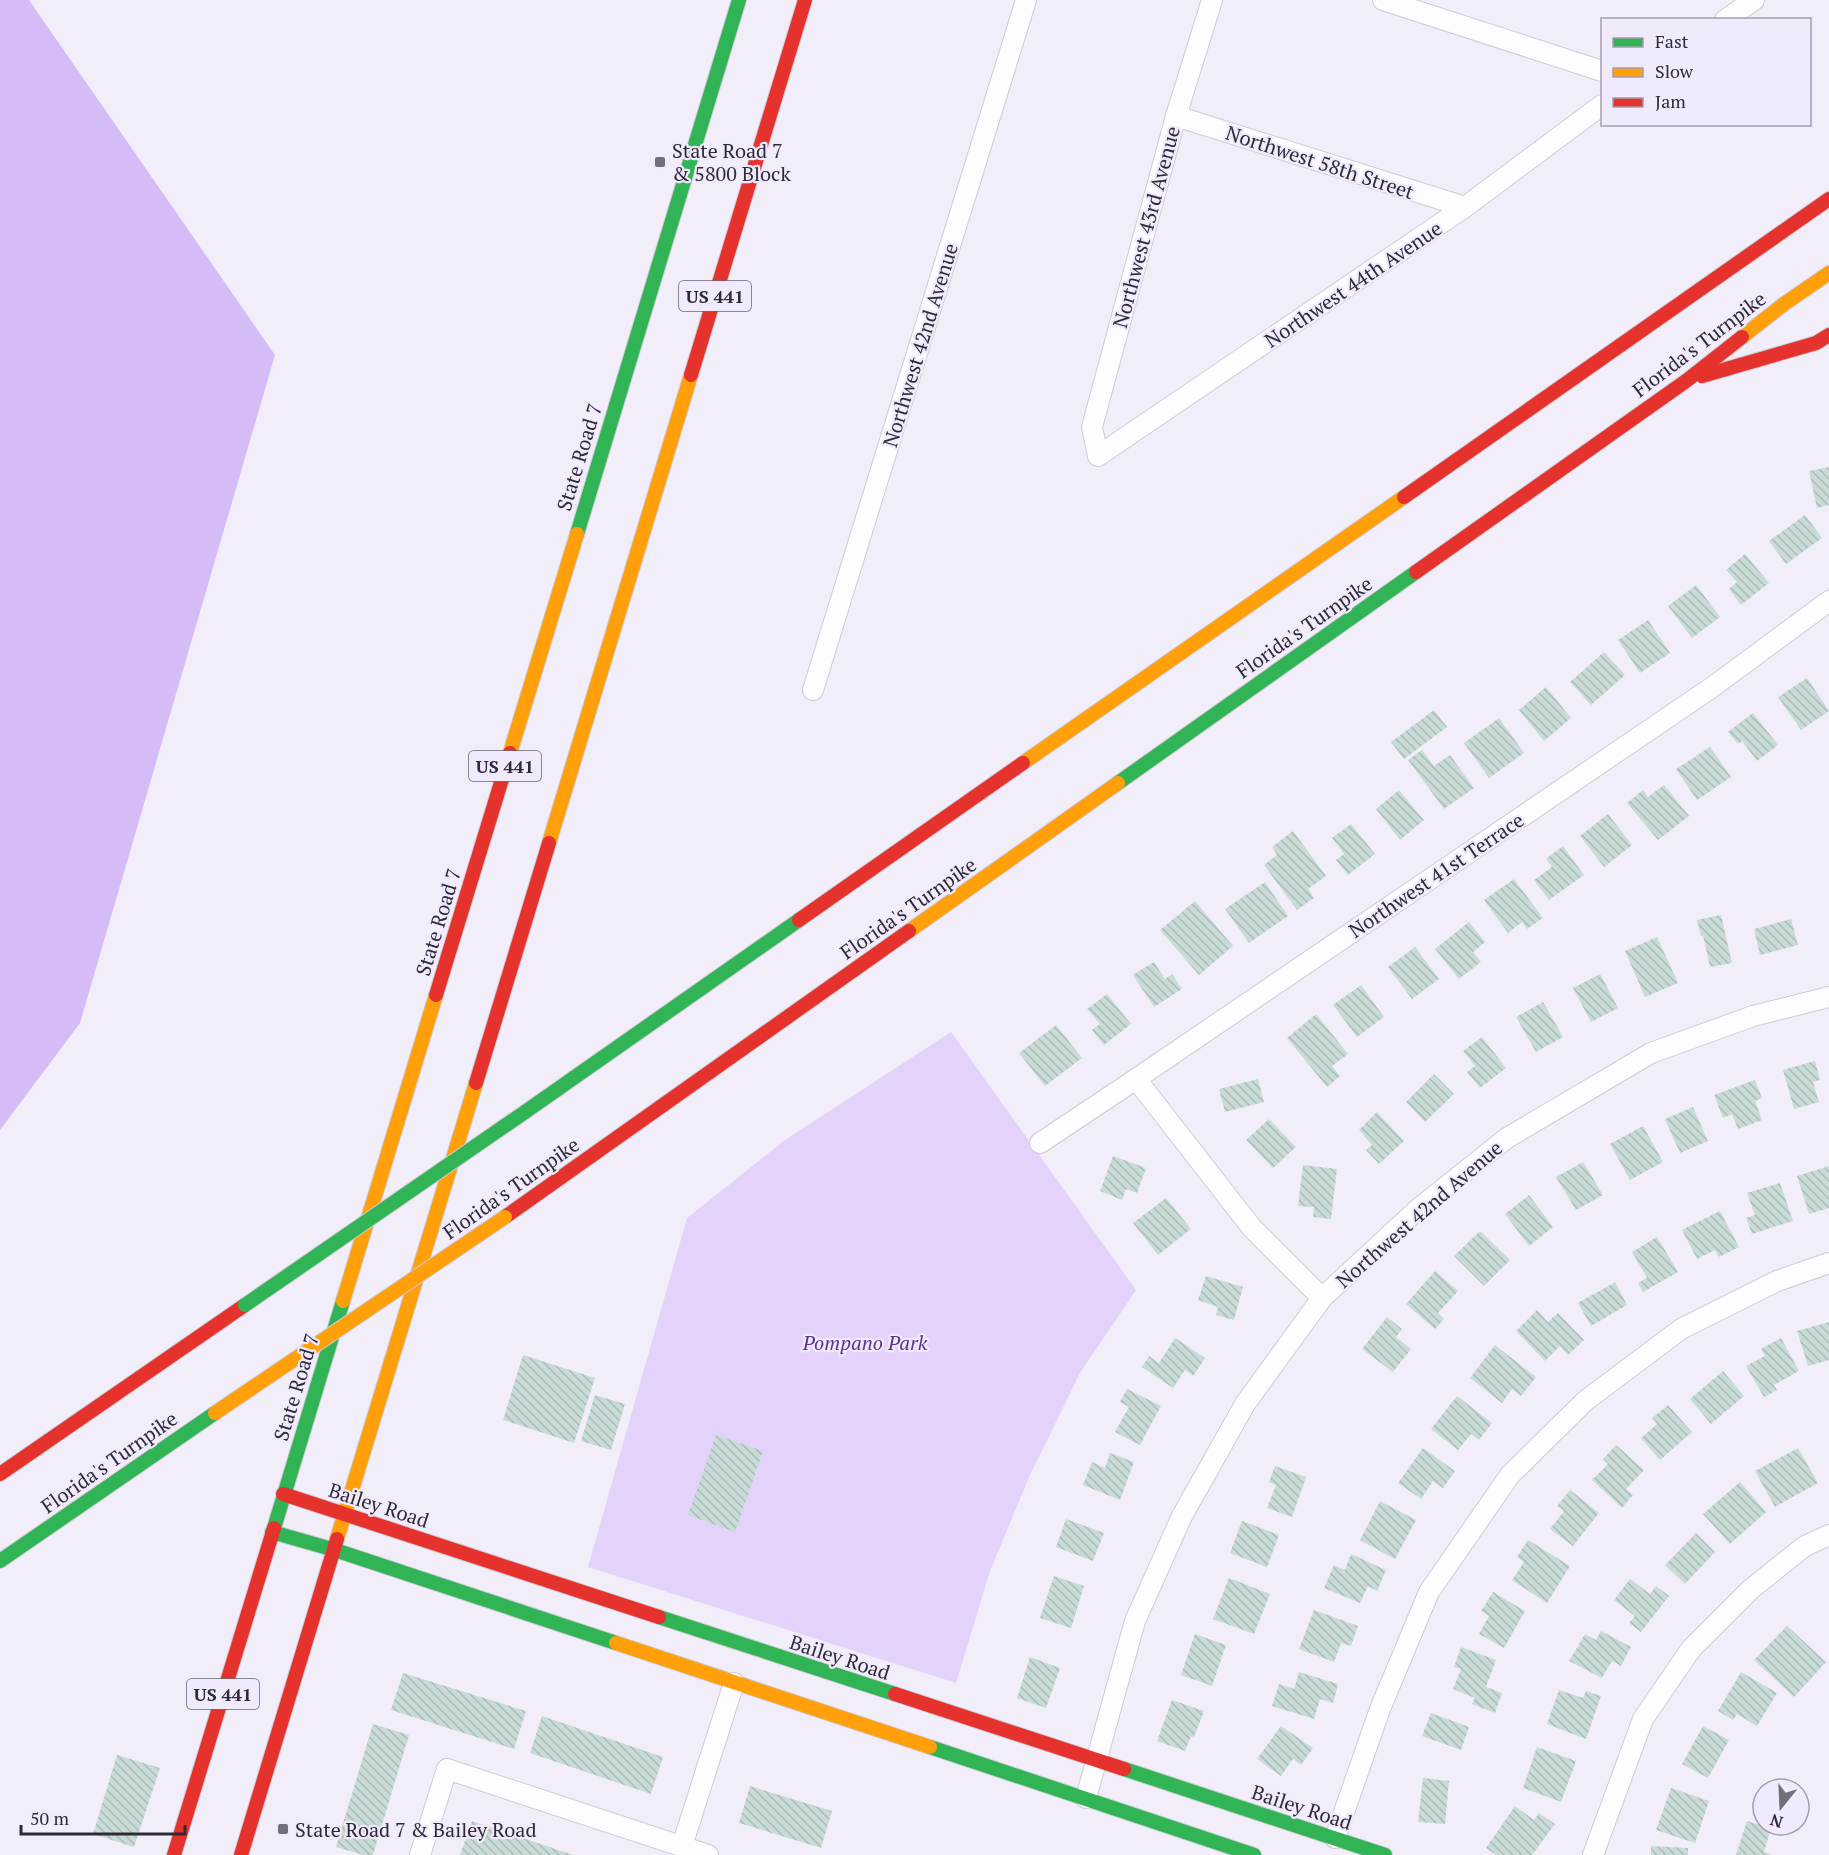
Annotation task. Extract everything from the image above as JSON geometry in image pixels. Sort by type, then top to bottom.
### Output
[{"type":"main road","name":"State Road 7","points":[[174,1855],[739,0]]},
{"type":"main road","name":"US 441","points":[[241,1855],[805,0]]},
{"type":"main road","name":"Florida's Turnpike","points":[[0,1474],[525,1112],[1829,200]]},
{"type":"main road","name":"Florida's Turnpike","points":[[0,1561],[506,1217],[1686,381],[1784,304],[1829,273]]},
{"type":"main road","points":[[1686,381],[1816,343],[1829,335]]},
{"type":"main road","name":"Bailey Road","points":[[284,1494],[913,1707],[1096,1761],[1385,1855]]},
{"type":"main road","points":[[272,1532],[335,1550],[734,1683],[904,1734],[1254,1855]]},
{"type":"street","name":"Northwest 42nd Avenue","points":[[813,690],[1026,0]]},
{"type":"street","name":"Northwest 43rd Avenue","points":[[1098,456],[1092,427],[1176,116],[1212,0]]},
{"type":"street","points":[[1383,0],[1601,71]]},
{"type":"street","points":[[1728,18],[1754,0]]},
{"type":"street","name":"Northwest 44th Avenue","points":[[1098,456],[1465,207],[1601,106]]},
{"type":"street","name":"Northwest 58th Street","points":[[1176,116],[1465,207]]},
{"type":"street","name":"Northwest 41st Terrace","points":[[1040,1143],[1711,688],[1829,601]]},
{"type":"street","name":"Northwest 42nd Avenue","points":[[1086,1798],[1135,1621],[1182,1516],[1245,1404],[1322,1298],[1418,1209],[1517,1132],[1651,1053],[1753,1016],[1829,997]]},
{"type":"street","points":[[1137,1079],[1252,1228],[1322,1298]]},
{"type":"street","points":[[1335,1838],[1380,1709],[1429,1592],[1510,1475],[1585,1401],[1680,1329],[1777,1281],[1829,1263]]},
{"type":"street","points":[[1593,1855],[1643,1719],[1691,1649],[1751,1589],[1806,1546],[1829,1535]]},
{"type":"street","points":[[682,1846],[734,1683]]},
{"type":"street","points":[[420,1855],[447,1769],[708,1855]]},
{"type":"green space","name":"Pompano Park","points":[[951,1032],[1136,1290],[1080,1373],[1030,1475],[990,1571],[956,1683],[588,1567],[687,1218],[785,1140]]},
{"type":"shaded area","points":[[0,0],[29,0],[275,355],[80,1023],[0,1130]]},
{"type":"building","points":[[1829,467],[1829,505],[1817,508],[1809,471]]},
{"type":"building","points":[[1805,515],[1822,538],[1786,564],[1769,541]]},
{"type":"building","points":[[1745,554],[1769,583],[1741,605],[1729,589],[1737,582],[1726,570]]},
{"type":"building","points":[[1696,585],[1720,617],[1692,638],[1668,606]]},
{"type":"building","points":[[1648,620],[1670,653],[1640,673],[1618,640]]},
{"type":"building","points":[[1604,652],[1625,675],[1591,705],[1570,682]]},
{"type":"building","points":[[1807,678],[1829,711],[1801,730],[1778,697]]},
{"type":"building","points":[[1546,687],[1571,718],[1544,741],[1519,710]]},
{"type":"building","points":[[1434,710],[1447,727],[1404,759],[1391,742]]},
{"type":"building","points":[[1753,713],[1778,745],[1757,761],[1742,741],[1738,744],[1728,732]]},
{"type":"building","points":[[1499,718],[1524,753],[1489,778],[1464,743]]},
{"type":"building","points":[[1710,747],[1731,777],[1697,800],[1676,769]]},
{"type":"building","points":[[1422,750],[1434,766],[1450,755],[1474,788],[1444,809],[1408,760]]},
{"type":"building","points":[[1664,785],[1689,816],[1658,840],[1627,803],[1643,790],[1648,797]]},
{"type":"building","points":[[1399,790],[1424,820],[1400,840],[1376,809]]},
{"type":"building","points":[[1608,814],[1632,845],[1604,867],[1580,836]]},
{"type":"building","points":[[1351,824],[1375,854],[1348,875],[1336,860],[1344,854],[1332,838]]},
{"type":"building","points":[[1293,831],[1326,876],[1308,889],[1314,898],[1297,910],[1264,865],[1277,855],[1272,847]]},
{"type":"building","points":[[1563,846],[1584,875],[1549,900],[1534,880],[1552,867],[1546,859]]},
{"type":"building","points":[[1514,879],[1543,918],[1527,929],[1522,922],[1508,933],[1484,900]]},
{"type":"building","points":[[1265,882],[1288,916],[1249,943],[1225,909]]},
{"type":"building","points":[[1195,901],[1233,946],[1199,975],[1160,930]]},
{"type":"building","points":[[1721,915],[1732,963],[1710,967],[1697,920]]},
{"type":"building","points":[[1791,919],[1798,945],[1760,955],[1754,929]]},
{"type":"building","points":[[1469,922],[1485,942],[1473,952],[1481,962],[1459,979],[1435,949]]},
{"type":"building","points":[[1657,937],[1678,983],[1645,997],[1625,951]]},
{"type":"building","points":[[1415,947],[1439,979],[1412,999],[1388,967]]},
{"type":"building","points":[[1154,962],[1165,979],[1172,974],[1182,989],[1154,1007],[1133,975]]},
{"type":"building","points":[[1600,974],[1618,1008],[1591,1022],[1573,988]]},
{"type":"building","points":[[1361,985],[1384,1017],[1357,1037],[1333,1005]]},
{"type":"building","points":[[1107,994],[1131,1024],[1104,1045],[1092,1030],[1100,1024],[1087,1009]]},
{"type":"building","points":[[1543,1002],[1563,1037],[1536,1052],[1516,1017]]},
{"type":"building","points":[[1316,1014],[1348,1054],[1332,1066],[1340,1076],[1327,1087],[1287,1038]]},
{"type":"building","points":[[1056,1025],[1082,1058],[1045,1086],[1019,1053]]},
{"type":"building","points":[[1482,1037],[1506,1068],[1480,1088],[1467,1072],[1475,1066],[1463,1051]]},
{"type":"building","points":[[1815,1061],[1820,1080],[1813,1082],[1819,1102],[1794,1109],[1783,1070]]},
{"type":"building","points":[[1434,1074],[1454,1094],[1425,1122],[1406,1102]]},
{"type":"building","points":[[1258,1079],[1264,1102],[1225,1112],[1219,1089]]},
{"type":"building","points":[[1755,1080],[1762,1098],[1755,1101],[1762,1120],[1738,1129],[1732,1114],[1723,1118],[1714,1095]]},
{"type":"building","points":[[1693,1107],[1708,1141],[1680,1153],[1665,1119]]},
{"type":"building","points":[[1377,1112],[1404,1141],[1379,1164],[1366,1150],[1372,1145],[1359,1130]]},
{"type":"building","points":[[1269,1119],[1296,1147],[1273,1168],[1246,1140]]},
{"type":"building","points":[[1643,1126],[1663,1162],[1630,1180],[1610,1144]]},
{"type":"building","points":[[1113,1156],[1146,1168],[1137,1193],[1126,1189],[1122,1200],[1100,1191]]},
{"type":"building","points":[[1583,1162],[1603,1195],[1576,1210],[1556,1177]]},
{"type":"building","points":[[1303,1165],[1337,1169],[1331,1219],[1313,1217],[1314,1207],[1298,1206]]},
{"type":"building","points":[[1829,1166],[1829,1208],[1809,1214],[1797,1176]]},
{"type":"building","points":[[1780,1183],[1793,1221],[1752,1234],[1746,1218],[1755,1215],[1747,1193]]},
{"type":"building","points":[[1529,1195],[1553,1227],[1529,1246],[1505,1214]]},
{"type":"building","points":[[1166,1198],[1191,1229],[1158,1255],[1133,1223]]},
{"type":"building","points":[[1720,1211],[1739,1247],[1719,1257],[1715,1250],[1697,1259],[1682,1230]]},
{"type":"building","points":[[1480,1231],[1510,1260],[1484,1286],[1454,1256]]},
{"type":"building","points":[[1657,1237],[1678,1272],[1643,1292],[1638,1283],[1647,1278],[1632,1252]]},
{"type":"building","points":[[1435,1271],[1458,1291],[1438,1313],[1444,1319],[1435,1329],[1406,1304]]},
{"type":"building","points":[[1206,1276],[1243,1287],[1234,1320],[1216,1315],[1218,1307],[1198,1300]]},
{"type":"building","points":[[1615,1282],[1627,1305],[1591,1326],[1578,1303]]},
{"type":"building","points":[[1537,1310],[1548,1322],[1558,1313],[1584,1340],[1568,1355],[1560,1346],[1545,1361],[1516,1331]]},
{"type":"building","points":[[1387,1317],[1402,1329],[1396,1337],[1411,1349],[1393,1372],[1362,1349]]},
{"type":"building","points":[[1829,1322],[1829,1360],[1808,1366],[1797,1331]]},
{"type":"building","points":[[1175,1338],[1205,1358],[1193,1376],[1185,1370],[1173,1388],[1142,1367],[1149,1356],[1159,1363]]},
{"type":"building","points":[[1781,1338],[1799,1371],[1774,1385],[1777,1390],[1764,1397],[1746,1366],[1765,1356],[1761,1349]]},
{"type":"building","points":[[1495,1345],[1536,1377],[1521,1396],[1512,1389],[1502,1403],[1470,1378]]},
{"type":"building","points":[[523,1355],[595,1378],[574,1443],[503,1420]]},
{"type":"building","points":[[1723,1371],[1744,1396],[1711,1424],[1690,1399]]},
{"type":"building","points":[[1127,1389],[1161,1406],[1140,1445],[1115,1432],[1129,1407],[1120,1402]]},
{"type":"building","points":[[595,1395],[625,1404],[611,1450],[581,1441]]},
{"type":"building","points":[[1457,1396],[1492,1423],[1479,1440],[1471,1434],[1458,1450],[1431,1429]]},
{"type":"building","points":[[1668,1405],[1692,1432],[1660,1460],[1641,1438],[1657,1424],[1652,1418]]},
{"type":"building","points":[[716,1435],[763,1451],[735,1532],[688,1515]]},
{"type":"building","points":[[1616,1445],[1644,1470],[1626,1489],[1633,1495],[1622,1508],[1592,1480],[1608,1464],[1603,1459]]},
{"type":"building","points":[[1423,1448],[1455,1471],[1443,1488],[1433,1481],[1421,1499],[1398,1483]]},
{"type":"building","points":[[1798,1448],[1818,1483],[1775,1507],[1755,1471]]},
{"type":"building","points":[[1110,1453],[1134,1462],[1120,1500],[1083,1485],[1092,1462],[1105,1468]]},
{"type":"building","points":[[1275,1466],[1306,1477],[1292,1517],[1267,1508],[1276,1485],[1269,1482]]},
{"type":"building","points":[[1740,1482],[1766,1512],[1730,1544],[1703,1514]]},
{"type":"building","points":[[1570,1490],[1599,1513],[1573,1546],[1550,1529],[1564,1511],[1557,1506]]},
{"type":"building","points":[[1380,1501],[1416,1520],[1395,1559],[1360,1540]]},
{"type":"building","points":[[1066,1519],[1104,1533],[1093,1561],[1056,1547]]},
{"type":"building","points":[[1242,1521],[1279,1535],[1267,1567],[1230,1553]]},
{"type":"building","points":[[1696,1533],[1715,1552],[1685,1584],[1665,1565]]},
{"type":"building","points":[[1528,1540],[1570,1566],[1547,1603],[1512,1580],[1524,1562],[1517,1557]]},
{"type":"building","points":[[1351,1554],[1386,1570],[1377,1591],[1368,1586],[1360,1603],[1324,1588],[1334,1565],[1345,1570]]},
{"type":"building","points":[[1054,1576],[1084,1586],[1071,1628],[1040,1618]]},
{"type":"building","points":[[1229,1578],[1270,1594],[1254,1634],[1213,1619]]},
{"type":"building","points":[[1630,1579],[1650,1594],[1656,1586],[1669,1596],[1641,1632],[1629,1623],[1635,1616],[1614,1600]]},
{"type":"building","points":[[1493,1592],[1525,1611],[1504,1648],[1479,1634],[1489,1616],[1481,1611]]},
{"type":"building","points":[[1314,1610],[1358,1626],[1351,1646],[1341,1643],[1334,1662],[1299,1649]]},
{"type":"building","points":[[1787,1626],[1826,1662],[1794,1697],[1754,1660]]},
{"type":"building","points":[[1601,1631],[1631,1647],[1621,1666],[1612,1661],[1602,1678],[1569,1661],[1585,1634],[1596,1640]]},
{"type":"building","points":[[1195,1634],[1226,1645],[1212,1686],[1181,1675]]},
{"type":"building","points":[[1461,1647],[1496,1660],[1486,1687],[1502,1693],[1495,1713],[1472,1704],[1475,1698],[1453,1689],[1461,1669],[1454,1667]]},
{"type":"building","points":[[1030,1657],[1060,1668],[1046,1708],[1017,1698]]},
{"type":"building","points":[[1299,1672],[1338,1684],[1333,1703],[1320,1699],[1314,1719],[1272,1706],[1279,1684],[1294,1689]]},
{"type":"building","points":[[1741,1672],[1777,1693],[1757,1726],[1737,1714],[1733,1720],[1718,1711]]},
{"type":"building","points":[[403,1673],[526,1711],[514,1749],[391,1710]]},
{"type":"building","points":[[1559,1690],[1583,1698],[1586,1691],[1601,1696],[1586,1739],[1547,1724]]},
{"type":"building","points":[[1172,1700],[1204,1711],[1194,1737],[1191,1736],[1185,1751],[1157,1741]]},
{"type":"building","points":[[1431,1713],[1469,1727],[1461,1750],[1422,1736]]},
{"type":"building","points":[[542,1716],[663,1757],[651,1794],[530,1753]]},
{"type":"building","points":[[373,1724],[409,1735],[373,1855],[363,1855],[336,1847]]},
{"type":"building","points":[[1281,1726],[1313,1748],[1301,1765],[1293,1759],[1281,1776],[1257,1759]]},
{"type":"building","points":[[1703,1726],[1729,1740],[1708,1778],[1682,1764]]},
{"type":"building","points":[[1537,1747],[1576,1761],[1561,1802],[1523,1788]]},
{"type":"building","points":[[117,1755],[160,1768],[134,1847],[93,1834]]},
{"type":"building","points":[[1423,1778],[1449,1781],[1445,1824],[1418,1822]]},
{"type":"building","points":[[750,1786],[832,1811],[821,1848],[739,1823]]},
{"type":"building","points":[[1671,1788],[1709,1801],[1695,1843],[1656,1830]]},
{"type":"building","points":[[1515,1806],[1534,1820],[1539,1813],[1555,1824],[1532,1855],[1496,1855],[1486,1848]]},
{"type":"building","points":[[472,1821],[573,1855],[460,1855]]},
{"type":"building","points":[[1747,1821],[1751,1822],[1751,1837],[1768,1837],[1764,1852],[1773,1855],[1736,1855]]},
{"type":"building","points":[[1651,1846],[1688,1848],[1688,1855],[1651,1855]]},
{"type":"traffic: fast","points":[[577,534],[739,0]]},
{"type":"traffic: fast","points":[[1118,783],[1416,572]]},
{"type":"traffic: fast","points":[[525,1112],[799,920]]},
{"type":"traffic: fast","points":[[245,1305],[525,1112]]},
{"type":"traffic: fast","points":[[274,1528],[343,1301]]},
{"type":"traffic: fast","points":[[0,1561],[215,1413]]},
{"type":"traffic: fast","points":[[272,1532],[335,1550],[616,1643]]},
{"type":"traffic: fast","points":[[659,1617],[895,1694]]},
{"type":"traffic: fast","points":[[930,1747],[1254,1855]]},
{"type":"traffic: fast","points":[[1124,1769],[1385,1855]]},
{"type":"traffic: slow","points":[[1742,337],[1829,273]]},
{"type":"traffic: slow","points":[[549,843],[691,375]]},
{"type":"traffic: slow","points":[[1023,763],[1404,497]]},
{"type":"traffic: slow","points":[[510,753],[577,534]]},
{"type":"traffic: slow","points":[[909,931],[1118,783]]},
{"type":"traffic: slow","points":[[343,1301],[436,995]]},
{"type":"traffic: slow","points":[[337,1539],[476,1083]]},
{"type":"traffic: slow","points":[[215,1413],[505,1217]]},
{"type":"traffic: slow","points":[[616,1643],[930,1747]]},
{"type":"traffic: jam","points":[[691,375],[805,0]]},
{"type":"traffic: jam","points":[[1404,497],[1829,199]]},
{"type":"traffic: jam","points":[[1702,376],[1816,343],[1829,335]]},
{"type":"traffic: jam","points":[[1416,572],[1686,381],[1742,337]]},
{"type":"traffic: jam","points":[[436,995],[510,753]]},
{"type":"traffic: jam","points":[[799,920],[1023,763]]},
{"type":"traffic: jam","points":[[476,1083],[549,843]]},
{"type":"traffic: jam","points":[[505,1217],[909,931]]},
{"type":"traffic: jam","points":[[0,1474],[245,1305]]},
{"type":"traffic: jam","points":[[283,1494],[659,1617]]},
{"type":"traffic: jam","points":[[174,1855],[274,1528]]},
{"type":"traffic: jam","points":[[241,1855],[337,1539]]},
{"type":"traffic: jam","points":[[895,1694],[1124,1769]]},
{"type":"place","name":"State Road 7 & 5800 Block","points":[[660,162]]},
{"type":"place","name":"State Road 7 & Bailey Road","points":[[283,1829]]}]
